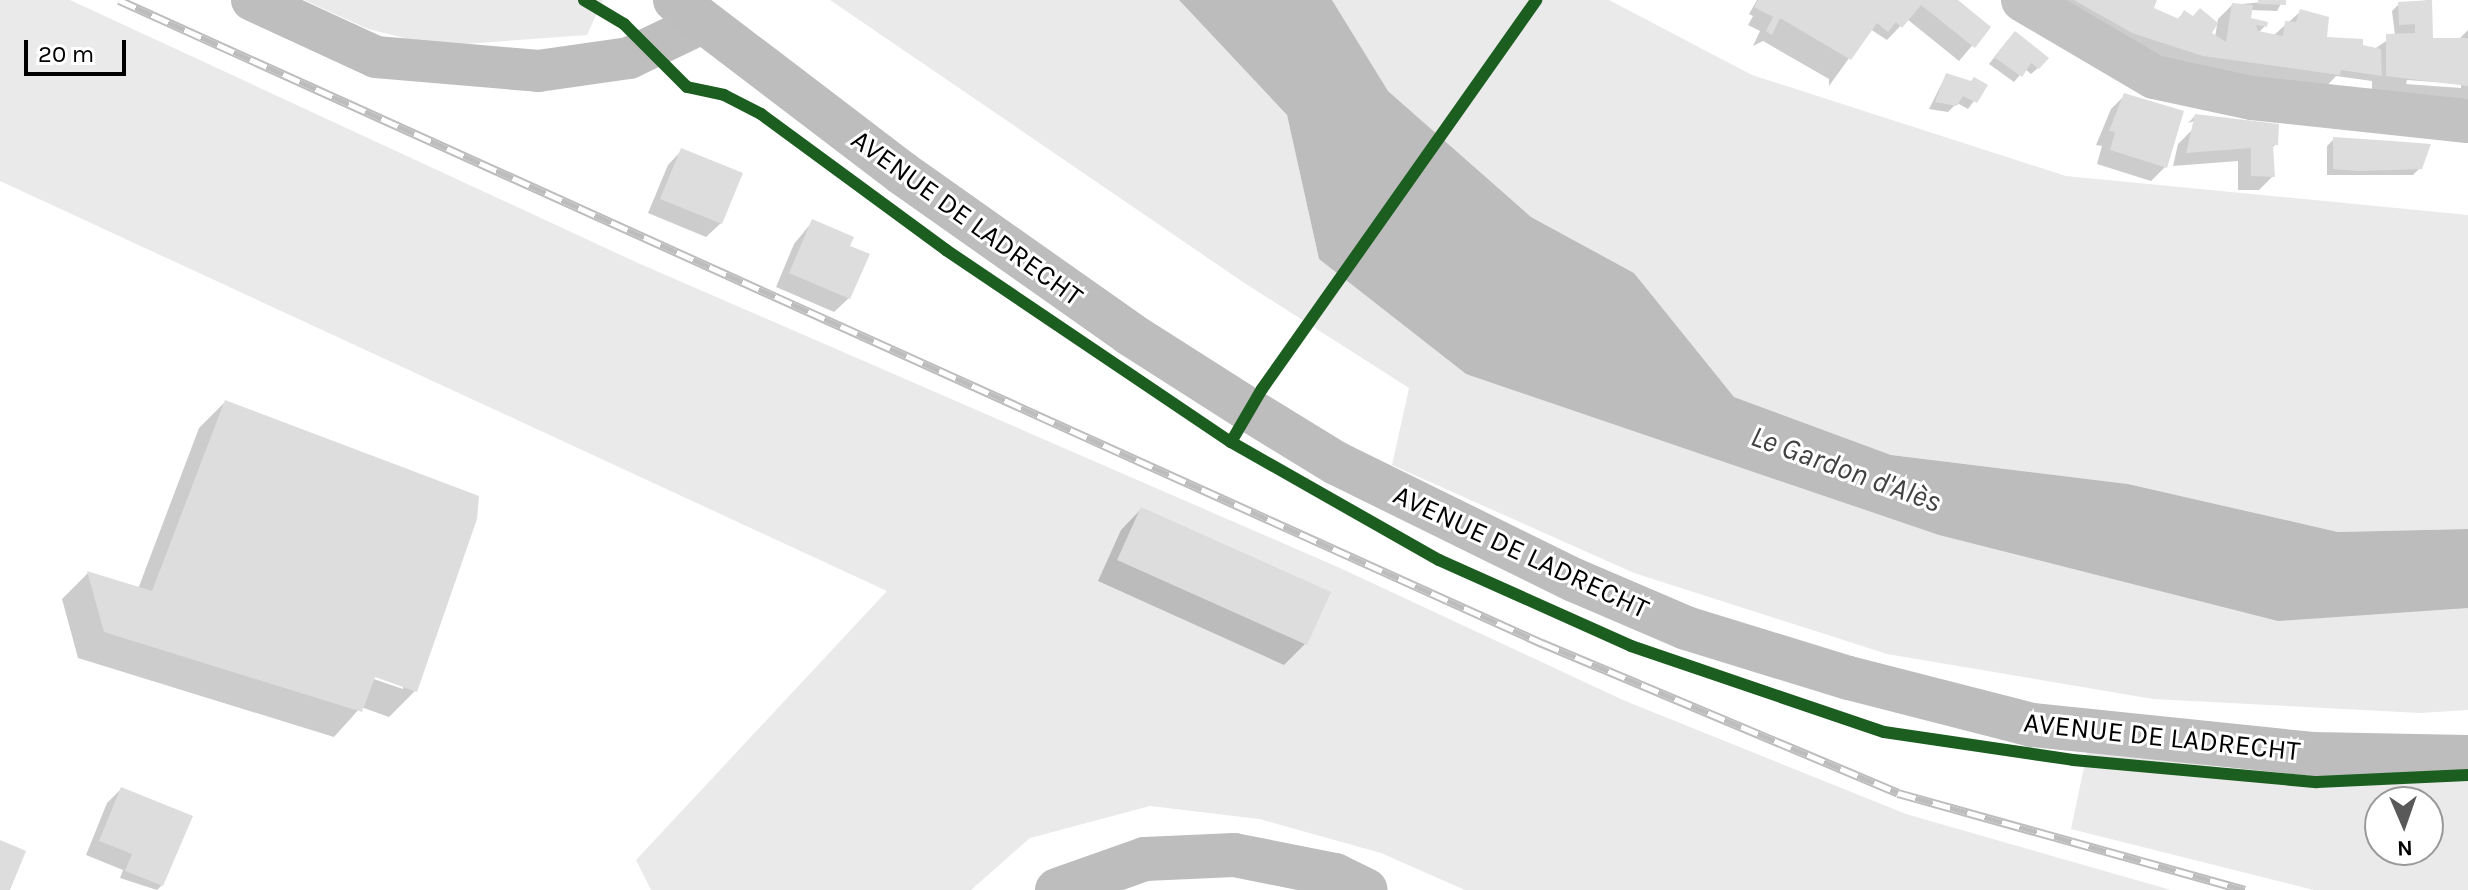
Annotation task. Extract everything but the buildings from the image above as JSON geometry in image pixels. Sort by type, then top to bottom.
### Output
[{"type":"main road","points":[[2023,0],[2154,77],[2252,98],[2468,121]]},
{"type":"main road","name":"AVENUE DE LADRECHT","points":[[688,12],[1130,334],[1275,426],[1364,477],[1686,628],[1849,678],[2032,725],[2313,754],[2468,757]]},
{"type":"main road","points":[[1057,890],[1145,859],[1234,855],[1335,875],[1366,890]]},
{"type":"street","points":[[252,0],[376,57],[538,71],[629,58],[688,12]]},
{"type":"shaded area","points":[[0,0],[70,0],[638,263],[1340,568],[1623,700],[1906,814],[2171,890],[1465,890],[1381,853],[1259,819],[1150,806],[1030,838],[971,890],[651,890],[636,860],[887,591],[0,181]]},
{"type":"shaded area","points":[[304,0],[603,0],[587,35],[437,46],[368,29]]},
{"type":"shaded area","points":[[830,0],[1179,0],[1287,115],[1319,259],[1466,374],[2468,594],[2468,710],[2420,713],[2153,699],[1887,654],[1634,573],[1392,465],[1409,388],[1243,282]]},
{"type":"shaded area","points":[[1332,0],[1609,0],[1752,75],[2066,176],[2468,215],[2468,529],[2338,532],[2128,484],[1891,455],[1734,397],[1634,273],[1531,217],[1388,91]]},
{"type":"shaded area","points":[[2088,748],[2317,782],[2468,775],[2468,890],[2314,890],[2071,829]]},
{"type":"water","name":"Le Gardon d'Alès","points":[[1179,0],[1332,0],[1388,91],[1531,217],[1634,273],[1734,397],[1891,455],[2128,484],[2338,532],[2468,529],[2468,608],[2278,621],[1939,535],[1466,374],[1319,259],[1287,115]]},
{"type":"railway","points":[[119,0],[1542,643],[1898,793],[2245,890]]},
{"type":"cycle path","points":[[584,0],[624,24],[687,87],[724,95],[761,114],[946,250],[1231,442],[1439,560],[1631,646],[1884,732],[2073,760],[2317,782],[2468,775]]},
{"type":"cycle path","points":[[1231,442],[1262,389],[1536,0]]}]
